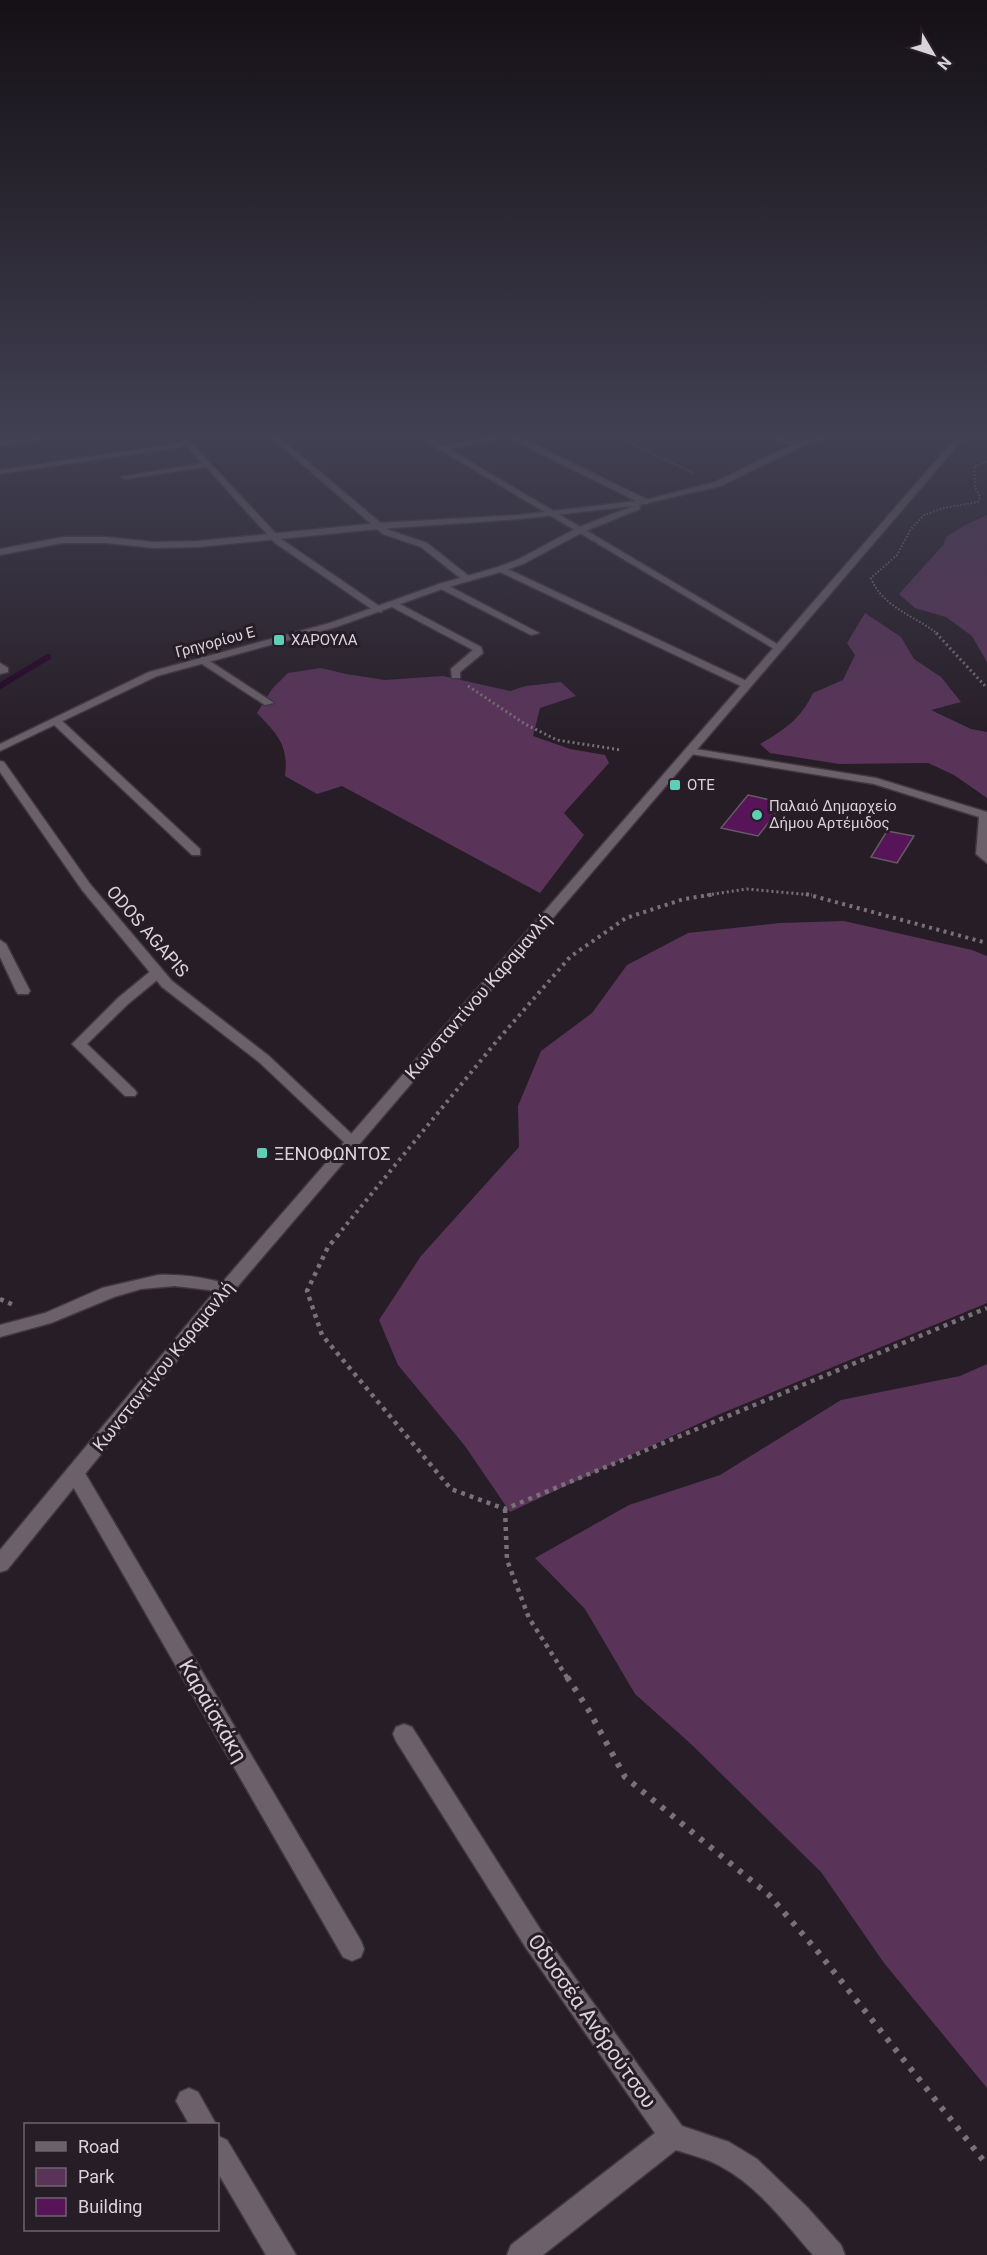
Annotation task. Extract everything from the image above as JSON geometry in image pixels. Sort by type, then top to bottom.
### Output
[{"type":"street","points":[[0,552],[72,539],[176,545],[258,538]]},
{"type":"street","points":[[275,538],[380,610]]},
{"type":"street","points":[[404,538],[424,545],[467,579]]},
{"type":"street","name":"Γρηγορίου Ε","points":[[0,748],[153,674],[380,610],[442,586],[522,561],[565,538]]},
{"type":"street","points":[[594,538],[778,648]]},
{"type":"street","name":"Κωνσταντίνου Καραμανλή","points":[[0,1564],[226,1289],[873,538]]},
{"type":"street","points":[[501,569],[747,684]]},
{"type":"street","points":[[442,586],[534,633]]},
{"type":"street","points":[[393,604],[477,649],[478,653],[455,671],[456,676]]},
{"type":"street","points":[[202,660],[269,703]]},
{"type":"street","points":[[0,666],[4,670],[0,671]]},
{"type":"street","points":[[56,721],[196,852]]},
{"type":"street","points":[[689,751],[876,781],[986,816],[982,854],[987,859]]},
{"type":"street","name":"ODOS AGAPIS","points":[[0,764],[86,887],[167,984],[264,1059],[352,1142]]},
{"type":"street","points":[[0,944],[23,991]]},
{"type":"street","points":[[130,1093],[79,1044],[123,1001],[157,973]]},
{"type":"street","points":[[0,1331],[44,1320],[93,1298],[156,1280],[184,1279],[207,1282],[226,1289]]},
{"type":"street","name":"Καραϊσκάκη","points":[[75,1473],[352,1949]]},
{"type":"street","name":"Οδυσσέα Ανδρούτσου","points":[[404,1734],[534,1940],[673,2136]]},
{"type":"street","points":[[189,2101],[202,2123]]},
{"type":"street","points":[[528,2252],[673,2136],[733,2158],[760,2177],[831,2255]]},
{"type":"street","points":[[219,2151],[282,2255]]},
{"type":"path","points":[[906,538],[897,555],[871,578],[873,586],[885,598],[939,635],[987,688]]},
{"type":"path","points":[[456,676],[525,724],[557,740],[621,750]]},
{"type":"path","points":[[987,943],[807,894],[747,889],[684,899],[626,918],[570,957],[496,1042],[328,1247],[307,1291],[322,1335],[451,1489],[505,1509],[987,1308]]},
{"type":"path","points":[[505,1509],[507,1560],[529,1618],[588,1709],[625,1777],[769,1895],[819,1953],[987,2165]]},
{"type":"green space","points":[[946,538],[987,538],[987,662],[972,636],[946,617],[915,608],[899,594],[944,544]]},
{"type":"green space","points":[[865,613],[901,637],[914,659],[941,677],[961,702],[931,710],[971,729],[987,732],[987,798],[954,775],[928,763],[839,764],[770,753],[760,744],[791,723],[803,710],[813,693],[843,680],[855,655],[847,643]]},
{"type":"green space","points":[[321,668],[385,680],[443,676],[510,691],[526,686],[561,682],[576,696],[540,708],[533,736],[570,749],[605,755],[609,763],[564,813],[584,835],[540,893],[342,786],[317,794],[285,776],[285,756],[280,741],[257,713],[272,689],[288,673]]},
{"type":"green space","points":[[844,921],[972,950],[987,956],[987,1303],[715,1416],[510,1512],[465,1446],[398,1365],[379,1320],[421,1256],[519,1147],[518,1106],[541,1051],[592,1013],[627,965],[688,933],[780,923]]},
{"type":"green space","points":[[987,1364],[987,2088],[884,1963],[821,1872],[691,1744],[635,1694],[585,1609],[535,1558],[629,1505],[720,1475],[841,1400],[960,1376]]},
{"type":"building","points":[[748,795],[784,803],[758,836],[721,828]]},
{"type":"building","points":[[887,831],[914,836],[897,863],[871,857]]},
{"type":"waterway","points":[[0,686],[48,657]]},
{"type":"place","name":"ΧΑΡΟΥΛΑ","points":[[279,640]]},
{"type":"place","name":"ΟΤΕ","points":[[675,785]]},
{"type":"place","name":"Παλαιό Δημαρχείο Δήμου Αρτέμιδος","points":[[757,815]]},
{"type":"place","name":"ΞΕΝΟΦΩΝΤΟΣ","points":[[262,1153]]}]
